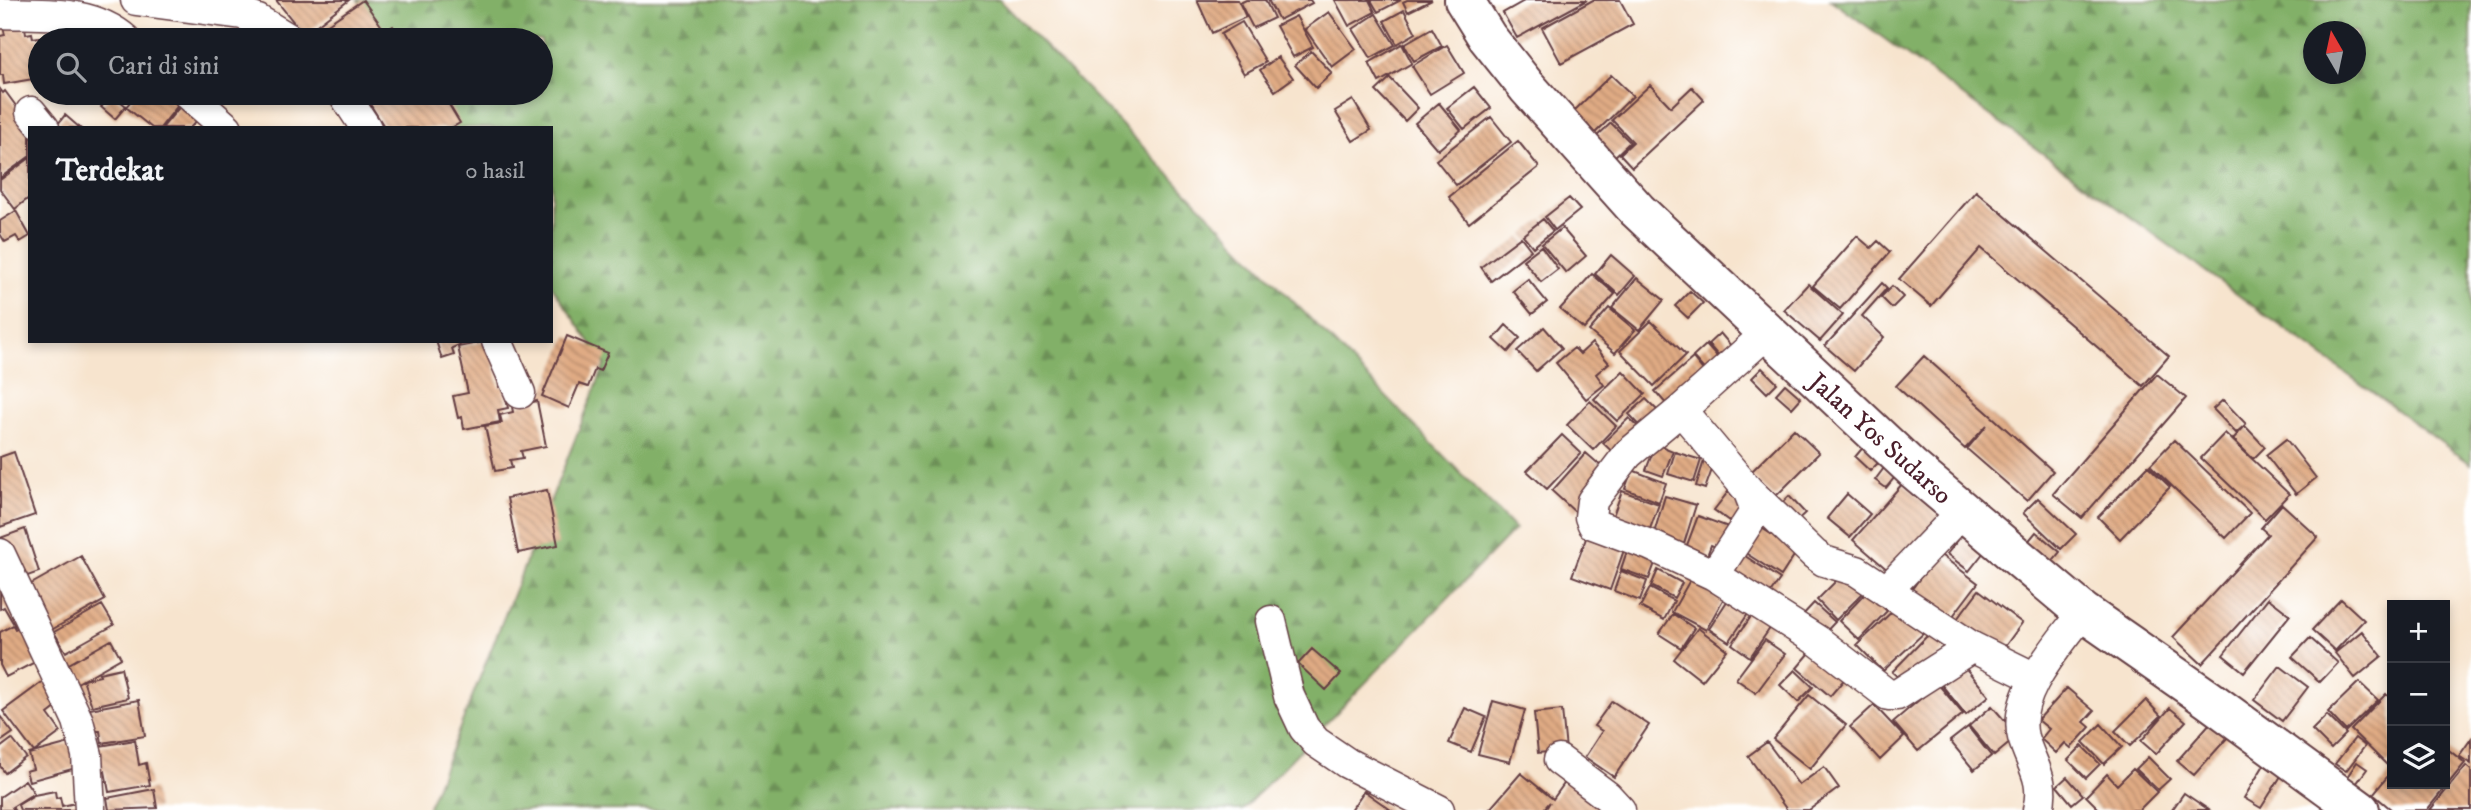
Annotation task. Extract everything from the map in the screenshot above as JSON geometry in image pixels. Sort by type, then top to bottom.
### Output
[{"type":"highway","name":"Jalan Yos Sudarso","points":[[1464,0],[1487,37],[1527,87],[1637,210],[1865,425],[1962,512],[2083,612],[2360,810]]},
{"type":"street","points":[[136,0],[242,14],[271,28]]},
{"type":"street","points":[[0,13],[88,19],[107,28]]},
{"type":"street","points":[[201,105],[225,126]]},
{"type":"street","points":[[351,105],[365,126]]},
{"type":"street","points":[[1767,333],[1628,454],[1592,501],[1590,517],[1593,524],[1650,545],[1714,575],[1818,642],[1888,695],[1897,695],[1972,647]]},
{"type":"street","points":[[498,343],[520,393]]},
{"type":"street","points":[[1681,410],[1748,490],[1814,554],[1824,561],[1857,571],[1972,647],[2035,678]]},
{"type":"street","points":[[1714,575],[1754,515],[1754,505],[1748,490]]},
{"type":"street","points":[[1886,591],[1962,512]]},
{"type":"street","points":[[0,554],[78,721],[87,755],[90,810]]},
{"type":"street","points":[[2038,810],[2041,781],[2024,738],[2021,714],[2035,678],[2083,612]]},
{"type":"street","points":[[1271,621],[1289,696],[1304,728],[1316,742],[1347,763],[1439,810]]},
{"type":"street","points":[[1559,760],[1607,796],[1620,810]]},
{"type":"green space","points":[[358,0],[1000,0],[1515,529],[1242,810],[427,810],[605,364],[553,288],[553,126],[444,126],[429,105],[553,105],[553,28],[377,28]]},
{"type":"green space","points":[[1831,0],[2471,0],[2471,464]]},
{"type":"building","points":[[276,0],[349,0],[313,28],[298,28]]},
{"type":"building","points":[[363,0],[383,28],[322,28]]},
{"type":"building","points":[[1197,0],[1238,0],[1246,17],[1212,33]]},
{"type":"building","points":[[1246,0],[1265,0],[1274,18],[1253,28],[1240,3]]},
{"type":"building","points":[[1268,0],[1310,0],[1312,3],[1279,20]]},
{"type":"building","points":[[1335,0],[1369,0],[1375,12],[1349,26]]},
{"type":"building","points":[[1371,0],[1401,0],[1378,12]]},
{"type":"building","points":[[1432,0],[1408,12],[1403,2]]},
{"type":"building","points":[[1526,0],[1587,0],[1517,38],[1503,13]]},
{"type":"building","points":[[1593,0],[1620,0],[1633,24],[1561,63],[1542,28]]},
{"type":"building","points":[[1404,10],[1416,33],[1397,44],[1384,21]]},
{"type":"building","points":[[1329,12],[1356,49],[1332,67],[1305,29]]},
{"type":"building","points":[[1376,14],[1395,45],[1371,58],[1353,29]]},
{"type":"building","points":[[1296,16],[1313,47],[1293,57],[1276,26]]},
{"type":"building","points":[[1242,22],[1266,62],[1244,74],[1221,34]]},
{"type":"building","points":[[3,27],[25,28],[28,34],[28,80],[4,84],[3,75],[0,75],[0,36],[5,35]]},
{"type":"building","points":[[1432,28],[1442,46],[1414,61],[1404,44]]},
{"type":"building","points":[[1402,44],[1412,63],[1379,82],[1369,63]]},
{"type":"building","points":[[1447,45],[1464,73],[1430,94],[1412,66]]},
{"type":"building","points":[[1311,51],[1332,73],[1316,88],[1295,65]]},
{"type":"building","points":[[1278,57],[1293,78],[1275,91],[1260,70]]},
{"type":"building","points":[[1611,75],[1633,96],[1594,134],[1572,113]]},
{"type":"building","points":[[1390,78],[1418,108],[1405,121],[1376,91]]},
{"type":"building","points":[[1650,85],[1671,107],[1692,87],[1704,100],[1632,167],[1620,154],[1633,142],[1612,120]]},
{"type":"building","points":[[1474,87],[1491,108],[1464,129],[1447,108]]},
{"type":"building","points":[[0,89],[3,93],[5,91],[30,126],[28,157],[0,178]]},
{"type":"building","points":[[1353,100],[1371,130],[1353,141],[1335,111]]},
{"type":"building","points":[[1439,103],[1461,130],[1438,150],[1415,123]]},
{"type":"building","points":[[103,105],[126,106],[115,119],[101,107]]},
{"type":"building","points":[[178,105],[162,126],[150,126],[126,107]]},
{"type":"building","points":[[181,105],[199,118],[192,126],[164,126]]},
{"type":"building","points":[[371,105],[449,105],[460,123],[455,126],[384,126]]},
{"type":"building","points":[[65,115],[78,126],[57,126]]},
{"type":"building","points":[[1491,117],[1511,142],[1456,185],[1436,160]]},
{"type":"building","points":[[1611,123],[1630,142],[1614,157],[1595,138]]},
{"type":"building","points":[[1518,141],[1539,167],[1469,223],[1449,197]]},
{"type":"building","points":[[28,159],[28,199],[15,209],[0,189],[0,180]]},
{"type":"building","points":[[1976,191],[2169,356],[2143,386],[1981,248],[1931,306],[1899,279]]},
{"type":"building","points":[[1569,198],[1580,210],[1555,230],[1545,217]]},
{"type":"building","points":[[16,211],[28,237],[20,242],[16,236],[5,242],[0,234],[0,221]]},
{"type":"building","points":[[1543,219],[1553,231],[1533,247],[1523,235]]},
{"type":"building","points":[[1562,228],[1586,256],[1566,273],[1542,244]]},
{"type":"building","points":[[1857,236],[1871,248],[1878,241],[1890,252],[1840,309],[1813,286]]},
{"type":"building","points":[[1521,237],[1531,250],[1491,281],[1481,267]]},
{"type":"building","points":[[1541,246],[1558,269],[1541,282],[1523,260]]},
{"type":"building","points":[[1611,255],[1635,276],[1619,295],[1595,274]]},
{"type":"building","points":[[1592,274],[1615,294],[1584,329],[1560,309]]},
{"type":"building","points":[[1637,278],[1664,300],[1639,330],[1612,308]]},
{"type":"building","points":[[1528,279],[1547,302],[1532,314],[1513,291]]},
{"type":"building","points":[[1882,283],[1887,288],[1862,316],[1884,337],[1854,371],[1825,346]]},
{"type":"building","points":[[1808,284],[1843,315],[1820,341],[1784,310]]},
{"type":"building","points":[[1892,286],[1903,297],[1892,308],[1881,297]]},
{"type":"building","points":[[1690,291],[1703,303],[1688,318],[1675,306]]},
{"type":"building","points":[[1609,308],[1635,330],[1615,353],[1589,331]]},
{"type":"building","points":[[1651,321],[1686,355],[1654,386],[1620,351]]},
{"type":"building","points":[[1506,325],[1520,338],[1508,352],[1494,339]]},
{"type":"building","points":[[1544,327],[1562,348],[1536,371],[1517,351]]},
{"type":"building","points":[[1720,333],[1733,348],[1720,358],[1708,344]]},
{"type":"building","points":[[567,336],[608,353],[600,371],[595,369],[588,387],[579,384],[569,408],[542,396]]},
{"type":"building","points":[[437,343],[461,343],[452,348],[454,355],[442,359]]},
{"type":"building","points":[[490,343],[499,387],[503,386],[508,408],[498,410],[500,422],[464,429],[462,417],[458,418],[453,396],[468,393],[458,347]]},
{"type":"building","points":[[1592,343],[1609,363],[1596,374],[1604,385],[1586,399],[1556,363],[1574,348],[1580,354]]},
{"type":"building","points":[[1706,345],[1727,368],[1709,375],[1693,357]]},
{"type":"building","points":[[1924,356],[2053,471],[2027,501],[1967,449],[1987,425],[1965,449],[1896,386]]},
{"type":"building","points":[[1693,358],[1707,375],[1674,413],[1655,391]]},
{"type":"building","points":[[1762,368],[1777,383],[1767,393],[1752,378]]},
{"type":"building","points":[[1623,371],[1645,394],[1617,421],[1594,399]]},
{"type":"building","points":[[2157,374],[2186,398],[2082,518],[2053,494]]},
{"type":"building","points":[[1785,384],[1801,398],[1792,408],[1776,394]]},
{"type":"building","points":[[1646,399],[1666,419],[1649,435],[1629,414]]},
{"type":"building","points":[[2223,400],[2246,424],[2236,433],[2213,409]]},
{"type":"building","points":[[537,401],[546,446],[521,451],[523,458],[510,460],[512,468],[495,471],[485,426],[502,423],[500,415],[513,412],[512,407]]},
{"type":"building","points":[[1590,401],[1616,426],[1593,450],[1567,425]]},
{"type":"building","points":[[1629,418],[1646,434],[1621,460],[1603,443]]},
{"type":"building","points":[[2245,426],[2265,447],[2253,459],[2233,439]]},
{"type":"building","points":[[1794,429],[1819,453],[1774,498],[1749,474]]},
{"type":"building","points":[[2225,433],[2289,494],[2265,519],[2201,458]]},
{"type":"building","points":[[1562,435],[1581,453],[1547,489],[1527,471]]},
{"type":"building","points":[[2286,439],[2316,478],[2296,494],[2266,455]]},
{"type":"building","points":[[2174,440],[2250,513],[2226,538],[2150,465]]},
{"type":"building","points":[[1656,444],[1673,451],[1663,476],[1646,470]]},
{"type":"building","points":[[1865,445],[1881,460],[1870,471],[1855,457]]},
{"type":"building","points":[[14,452],[35,515],[0,527],[0,457]]},
{"type":"building","points":[[1675,452],[1701,460],[1694,482],[1668,474]]},
{"type":"building","points":[[1586,453],[1609,473],[1575,512],[1552,491]]},
{"type":"building","points":[[1704,461],[1714,464],[1705,489],[1696,486]]},
{"type":"building","points":[[2148,466],[2170,487],[2120,539],[2098,517]]},
{"type":"building","points":[[1884,468],[1895,477],[1886,488],[1875,480]]},
{"type":"building","points":[[1632,470],[1666,483],[1659,502],[1625,489]]},
{"type":"building","points":[[1903,483],[1946,521],[1897,578],[1853,540]]},
{"type":"building","points":[[547,490],[558,545],[518,553],[507,498]]},
{"type":"building","points":[[1622,491],[1659,504],[1647,537],[1610,524]]},
{"type":"building","points":[[1728,492],[1753,511],[1740,529],[1714,510]]},
{"type":"building","points":[[1847,494],[1870,514],[1850,537],[1827,518]]},
{"type":"building","points":[[1665,496],[1696,505],[1682,550],[1652,540]]},
{"type":"building","points":[[1789,496],[1805,513],[1794,523],[1779,506]]},
{"type":"building","points":[[2038,498],[2076,534],[2061,549],[2023,513]]},
{"type":"building","points":[[2282,504],[2318,537],[2202,664],[2173,637],[2268,534],[2261,528]]},
{"type":"building","points":[[1698,516],[1734,529],[1726,551],[1711,545],[1705,561],[1684,553]]},
{"type":"building","points":[[1760,527],[1797,551],[1781,576],[1744,552]]},
{"type":"building","points":[[25,529],[39,572],[13,581],[0,538]]},
{"type":"building","points":[[2036,532],[2060,552],[2050,564],[2026,544]]},
{"type":"building","points":[[1588,533],[1625,547],[1610,590],[1572,576]]},
{"type":"building","points":[[1963,534],[1984,552],[1969,571],[1947,554]]},
{"type":"building","points":[[1629,545],[1658,555],[1649,579],[1621,569]]},
{"type":"building","points":[[1938,553],[1978,583],[1946,625],[1907,596]]},
{"type":"building","points":[[1742,554],[1780,579],[1765,601],[1727,576]]},
{"type":"building","points":[[81,556],[105,600],[44,634],[19,591]]},
{"type":"building","points":[[1658,570],[1682,583],[1674,598],[1651,586]]},
{"type":"building","points":[[1847,570],[1866,590],[1836,620],[1817,600]]},
{"type":"building","points":[[1621,571],[1647,581],[1640,601],[1614,591]]},
{"type":"building","points":[[1695,571],[1729,589],[1706,630],[1672,612]]},
{"type":"building","points":[[0,573],[26,619],[15,626],[4,607],[0,609]]},
{"type":"building","points":[[1650,588],[1674,601],[1664,620],[1640,607]]},
{"type":"building","points":[[1979,590],[2022,623],[1998,656],[1954,623]]},
{"type":"building","points":[[1733,592],[1754,605],[1729,642],[1709,629]]},
{"type":"building","points":[[1867,592],[1887,611],[1859,640],[1839,621]]},
{"type":"building","points":[[2268,598],[2290,615],[2244,672],[2223,655]]},
{"type":"building","points":[[2341,599],[2364,620],[2335,651],[2312,630]]},
{"type":"building","points":[[1814,603],[1835,622],[1820,638],[1800,618]]},
{"type":"building","points":[[1900,604],[1926,631],[1883,671],[1857,645]]},
{"type":"building","points":[[102,605],[114,625],[66,652],[54,632]]},
{"type":"building","points":[[1757,608],[1775,621],[1750,657],[1732,644]]},
{"type":"building","points":[[1673,614],[1694,628],[1681,648],[1659,634]]},
{"type":"building","points":[[25,624],[43,658],[6,677],[0,665],[0,632],[13,625],[15,629]]},
{"type":"building","points":[[1698,628],[1727,650],[1702,681],[1674,659]]},
{"type":"building","points":[[2362,631],[2382,656],[2355,678],[2335,653]]},
{"type":"building","points":[[1929,634],[1945,649],[1908,686],[1892,672]]},
{"type":"building","points":[[2310,638],[2338,663],[2320,682],[2292,657]]},
{"type":"building","points":[[111,640],[121,658],[72,686],[62,668]]},
{"type":"building","points":[[1765,640],[1785,654],[1756,693],[1736,679]]},
{"type":"building","points":[[1815,647],[1848,675],[1830,696],[1797,668]]},
{"type":"building","points":[[1312,649],[1341,674],[1326,690],[1298,664]]},
{"type":"building","points":[[1963,665],[1989,696],[1966,715],[1940,683]]},
{"type":"building","points":[[2280,666],[2308,687],[2282,721],[2254,700]]},
{"type":"building","points":[[121,668],[128,698],[92,706],[83,680]]},
{"type":"building","points":[[1795,670],[1813,687],[1798,702],[1780,685]]},
{"type":"building","points":[[45,680],[62,703],[48,714],[61,732],[34,752],[3,711]]},
{"type":"building","points":[[2359,682],[2378,700],[2346,731],[2328,712]]},
{"type":"building","points":[[1938,684],[1963,714],[1918,751],[1893,722]]},
{"type":"building","points":[[2067,688],[2094,711],[2084,722],[2090,727],[2071,748],[2065,743],[2056,753],[2041,739],[2049,729],[2038,720]]},
{"type":"building","points":[[2386,694],[2387,765],[2351,730]]},
{"type":"building","points":[[1809,695],[1846,725],[1810,769],[1773,739]]},
{"type":"building","points":[[139,700],[145,736],[102,743],[100,731],[94,731],[90,709]]},
{"type":"building","points":[[2146,700],[2161,716],[2130,746],[2115,731]]},
{"type":"building","points":[[1493,701],[1525,710],[1510,762],[1478,754]]},
{"type":"building","points":[[1612,701],[1649,725],[1614,777],[1585,757],[1602,731],[1594,726]]},
{"type":"building","points":[[1874,705],[1904,737],[1880,760],[1850,727]]},
{"type":"building","points":[[1992,706],[2018,736],[1994,756],[1969,726]]},
{"type":"building","points":[[1465,708],[1486,717],[1471,752],[1449,743]]},
{"type":"building","points":[[2170,708],[2186,721],[2156,754],[2141,741]]},
{"type":"building","points":[[1562,710],[1566,750],[1538,753],[1534,713]]},
{"type":"building","points":[[2327,715],[2346,734],[2331,749],[2312,730]]},
{"type":"building","points":[[0,716],[13,733],[0,742]]},
{"type":"building","points":[[2211,722],[2228,737],[2194,775],[2177,761]]},
{"type":"building","points":[[2101,724],[2122,747],[2104,764],[2083,742]]},
{"type":"building","points":[[1968,727],[1991,756],[1974,770],[1950,741]]},
{"type":"building","points":[[2355,738],[2365,746],[2346,771],[2335,764]]},
{"type":"building","points":[[12,739],[26,757],[5,773],[0,766],[0,748]]},
{"type":"building","points":[[2471,739],[2471,764],[2459,756]]},
{"type":"building","points":[[135,740],[139,765],[146,763],[150,785],[109,792],[105,771],[98,772],[94,747]]},
{"type":"building","points":[[77,741],[83,766],[29,781],[26,771],[33,769],[29,754]]},
{"type":"building","points":[[1767,742],[1799,785],[1824,767],[1839,788],[1809,810],[1787,810],[1748,756]]},
{"type":"building","points":[[2082,746],[2100,764],[2086,778],[2068,760]]},
{"type":"building","points":[[2450,751],[2465,763],[2450,782]]},
{"type":"building","points":[[2148,757],[2170,779],[2158,790],[2136,769]]},
{"type":"building","points":[[2357,762],[2367,769],[2356,784],[2347,777]]},
{"type":"building","points":[[2264,765],[2281,776],[2261,808],[2244,798]]},
{"type":"building","points":[[2466,766],[2471,770],[2471,810],[2430,810],[2450,789]]},
{"type":"building","points":[[2133,769],[2157,792],[2139,810],[2100,810],[2086,796],[2107,774],[2117,785]]},
{"type":"building","points":[[1521,773],[1553,799],[1571,774],[1604,810],[1545,810],[1550,802],[1543,810],[1489,810]]},
{"type":"building","points":[[2067,777],[2083,795],[2072,804],[2057,786]]},
{"type":"building","points":[[2387,777],[2387,789],[2444,789],[2427,810],[2392,810],[2373,794]]},
{"type":"building","points":[[25,780],[34,793],[12,807],[14,810],[0,810],[0,797]]},
{"type":"building","points":[[154,789],[157,808],[109,810],[107,798]]},
{"type":"building","points":[[55,791],[62,806],[80,802],[82,810],[20,810],[18,805],[34,795]]},
{"type":"building","points":[[1364,791],[1391,810],[1351,810]]},
{"type":"building","points":[[2184,793],[2209,810],[2172,810]]}]
